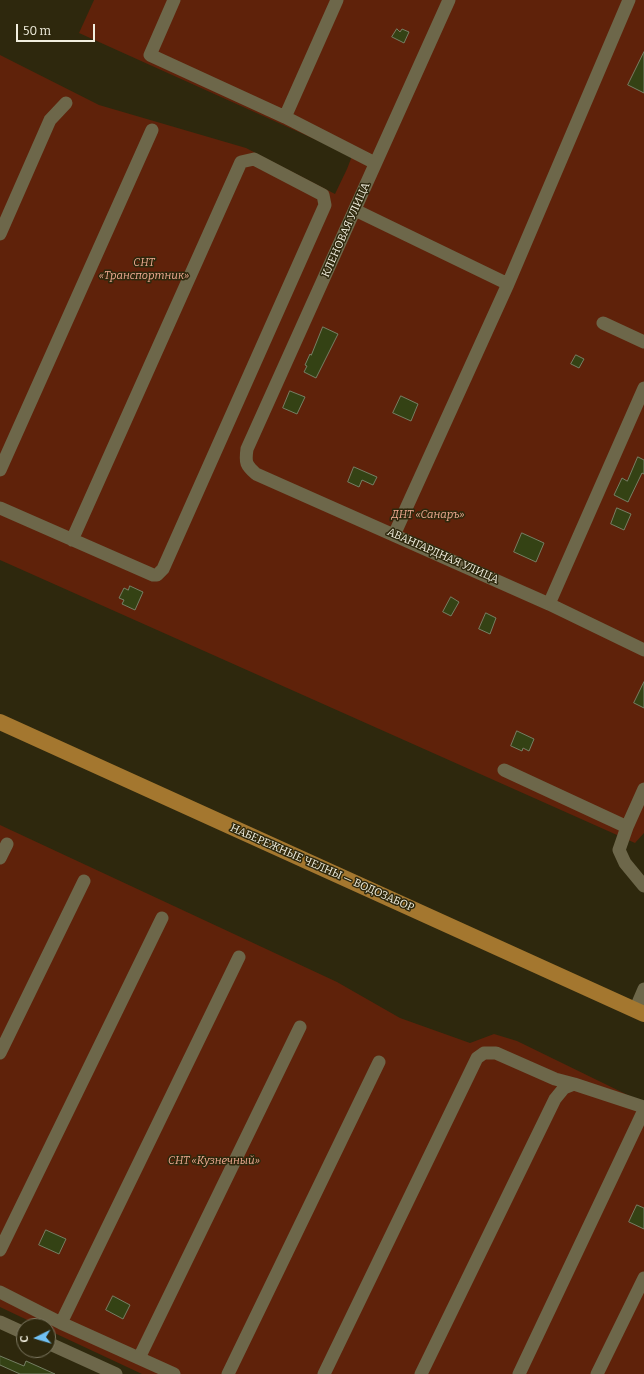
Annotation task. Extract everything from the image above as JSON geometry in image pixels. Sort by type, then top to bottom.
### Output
[{"type":"main road","name":"НАБЕРЕЖНЫЕ ЧЕЛНЫ — ВОДОЗАБОР","points":[[0,722],[640,1012]]},
{"type":"street","points":[[174,0],[150,55],[285,117],[375,163]]},
{"type":"street","points":[[285,117],[337,0]]},
{"type":"street","name":"КЛЕНОВАЯ УЛИЦА","points":[[245,460],[247,449],[449,0]]},
{"type":"street","points":[[394,535],[508,284],[629,0]]},
{"type":"street","points":[[0,234],[50,120],[66,103]]},
{"type":"street","points":[[0,470],[152,130]]},
{"type":"street","points":[[0,508],[72,540],[153,575],[157,574],[163,569],[325,205],[323,195],[254,159],[241,162],[72,540]]},
{"type":"street","points":[[355,210],[508,284]]},
{"type":"street","points":[[603,323],[644,342]]},
{"type":"street","points":[[549,604],[644,388]]},
{"type":"street","name":"АВАНГАРДНАЯ УЛИЦА","points":[[245,460],[248,467],[256,474],[549,604],[644,650]]},
{"type":"street","points":[[504,770],[627,827]]},
{"type":"street","points":[[644,789],[627,827],[619,850],[625,863],[644,886]]},
{"type":"street","points":[[0,858],[7,844]]},
{"type":"street","points":[[0,1053],[84,881]]},
{"type":"street","points":[[0,1250],[162,918]]},
{"type":"street","points":[[62,1323],[239,957]]},
{"type":"street","points":[[640,1012],[644,989]]},
{"type":"street","points":[[139,1358],[300,1027]]},
{"type":"street","points":[[324,1374],[476,1058],[484,1053],[496,1053],[555,1079],[644,1107]]},
{"type":"street","points":[[228,1374],[379,1062]]},
{"type":"street","points":[[421,1374],[556,1099],[564,1088],[574,1084]]},
{"type":"street","points":[[519,1374],[644,1110]]},
{"type":"street","points":[[597,1374],[644,1278]]},
{"type":"street","points":[[0,1292],[62,1323],[174,1374]]},
{"type":"street","points":[[0,1322],[16,1329]]},
{"type":"street","points":[[56,1348],[116,1374]]},
{"type":"green space","name":"ДНТ «Санаръ»","points":[[94,0],[644,0],[644,833],[635,843],[0,560],[0,55],[99,105],[246,148],[335,194],[352,156],[79,33]]},
{"type":"green space","name":"СНТ «Кузнечный»","points":[[0,825],[337,982],[400,1018],[470,1043],[494,1034],[517,1041],[644,1103],[644,1374],[142,1374],[56,1334],[56,1318],[23,1318],[0,1307]]},
{"type":"building","points":[[397,29],[400,32],[402,29],[409,32],[404,43],[392,37]]},
{"type":"building","points":[[644,52],[644,93],[628,85]]},
{"type":"building","points":[[323,327],[338,334],[316,378],[304,372],[307,366],[305,365]]},
{"type":"building","points":[[576,355],[584,359],[579,368],[571,364]]},
{"type":"building","points":[[290,391],[305,397],[297,414],[283,408]]},
{"type":"building","points":[[401,396],[418,404],[411,421],[393,413]]},
{"type":"building","points":[[638,457],[644,460],[644,474],[642,473],[628,502],[614,495],[622,478],[627,481]]},
{"type":"building","points":[[354,467],[377,477],[373,485],[362,480],[359,487],[348,482]]},
{"type":"building","points":[[617,508],[631,514],[624,530],[611,524]]},
{"type":"building","points":[[522,533],[544,543],[536,562],[514,552]]},
{"type":"building","points":[[130,586],[143,592],[135,610],[122,604],[124,600],[119,598],[124,588],[128,590]]},
{"type":"building","points":[[451,597],[459,602],[451,616],[443,612]]},
{"type":"building","points":[[486,613],[496,618],[490,634],[479,629]]},
{"type":"building","points":[[644,682],[644,708],[634,703]]},
{"type":"building","points":[[517,731],[534,739],[529,751],[523,748],[522,751],[511,746]]},
{"type":"building","points":[[637,1205],[644,1208],[644,1229],[629,1222]]},
{"type":"building","points":[[46,1230],[66,1239],[59,1254],[39,1245]]},
{"type":"building","points":[[113,1296],[130,1305],[123,1319],[106,1310]]},
{"type":"building","points":[[0,1356],[24,1366],[26,1361],[55,1374],[20,1374],[0,1365]]},
{"type":"park label","name":"СНТ «Транспортник»","points":[[144,269]]}]
